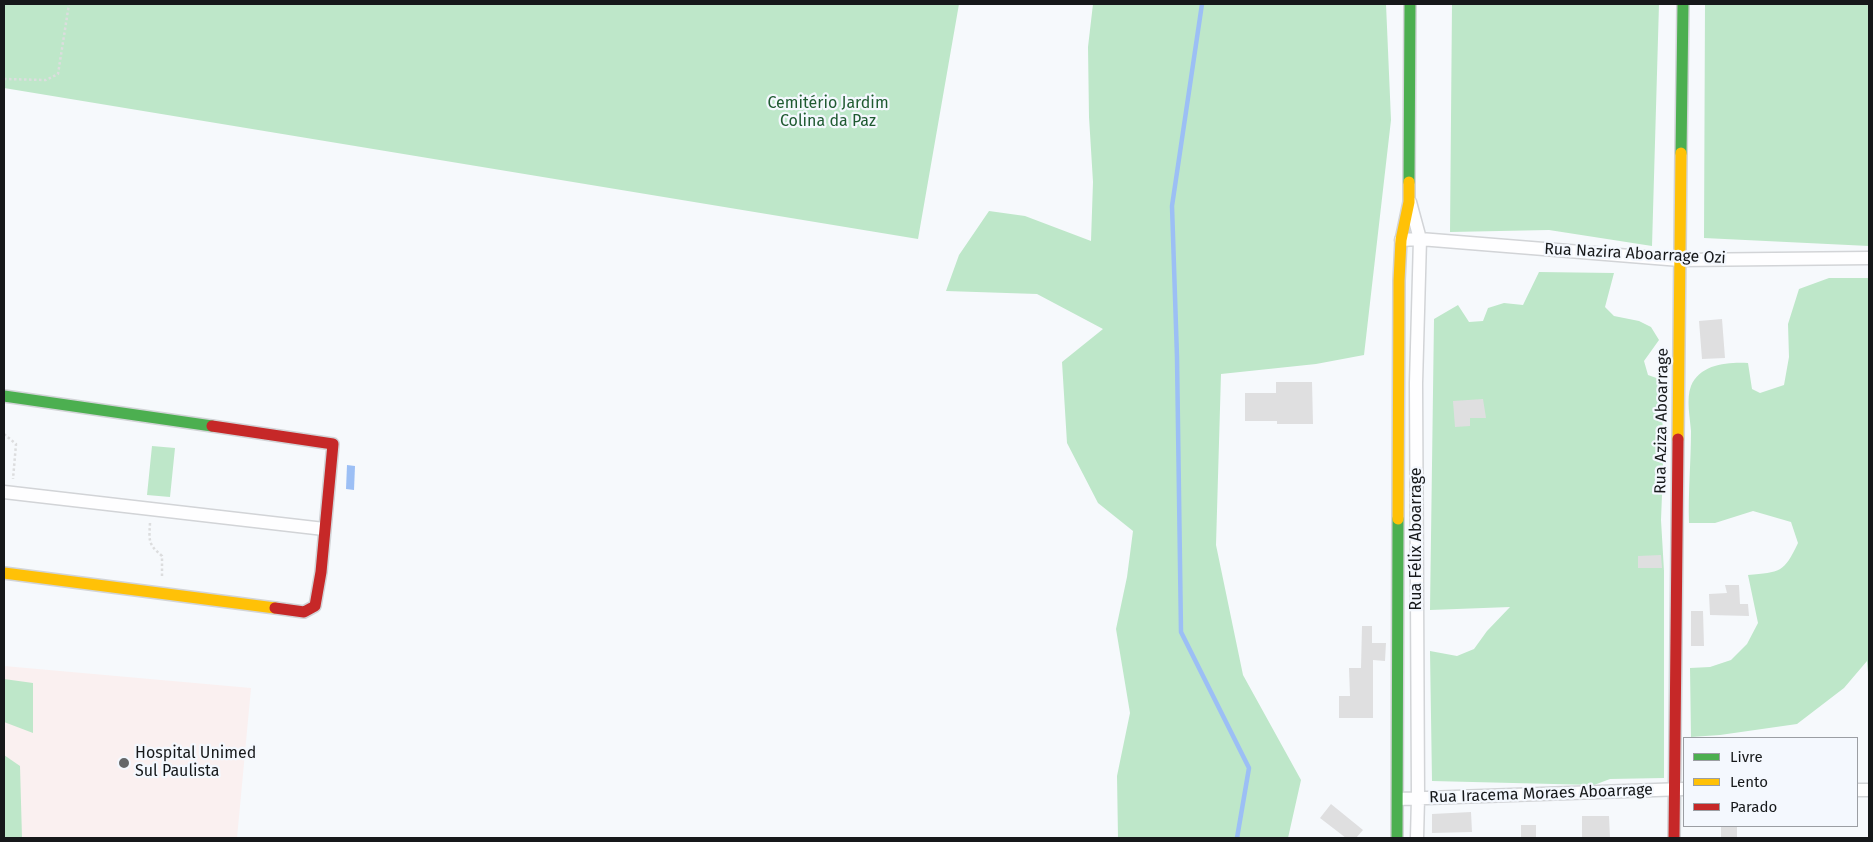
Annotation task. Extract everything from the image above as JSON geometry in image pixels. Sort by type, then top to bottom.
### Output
[{"type":"street","name":"Rua Félix Aboarrage","points":[[1397,838],[1399,281],[1401,240],[1410,202],[1410,4]]},
{"type":"street","name":"Rua Aziza Aboarrage","points":[[1674,838],[1680,789],[1680,260],[1683,4]]},
{"type":"street","name":"Rua Félix Aboarrage","points":[[1410,202],[1420,239],[1416,383],[1418,798],[1416,838]]},
{"type":"street","name":"Rua Nazira Aboarrage Ozi","points":[[1401,240],[1420,239],[1680,260],[1869,258]]},
{"type":"street","points":[[4,396],[333,444],[321,572],[315,606],[304,612],[4,573]]},
{"type":"street","points":[[7,492],[324,528]]},
{"type":"street","name":"Rua Iracema Moraes Aboarrage","points":[[1398,799],[1680,789]]},
{"type":"path","points":[[4,79],[46,80],[58,74],[69,4]]},
{"type":"path","points":[[4,434],[16,444],[7,492]]},
{"type":"path","points":[[151,509],[149,542],[162,556],[162,594]]},
{"type":"shaded area","name":"Hospital Unimed Sul Paulista","points":[[4,666],[251,688],[237,838],[4,838]]},
{"type":"green space","name":"Cemitério Jardim Colina da Paz","points":[[4,4],[959,4],[918,239],[4,88]]},
{"type":"green space","points":[[1093,4],[1386,4],[1391,120],[1364,355],[1316,364],[1221,374],[1216,545],[1243,675],[1301,780],[1288,838],[1118,838],[1117,776],[1130,713],[1116,629],[1127,577],[1133,531],[1098,503],[1067,443],[1062,362],[1103,329],[1037,294],[946,291],[959,255],[989,211],[1025,216],[1091,241],[1093,182],[1089,117],[1088,47]]},
{"type":"green space","points":[[1452,4],[1659,4],[1652,246],[1549,230],[1450,232]]},
{"type":"green space","points":[[1705,4],[1869,4],[1869,246],[1704,238]]},
{"type":"green space","points":[[1539,272],[1614,273],[1605,307],[1614,316],[1639,321],[1651,327],[1659,340],[1644,361],[1648,375],[1662,380],[1663,469],[1661,520],[1664,571],[1664,778],[1610,779],[1594,785],[1432,781],[1430,651],[1457,656],[1474,649],[1487,631],[1510,607],[1430,610],[1434,319],[1458,305],[1469,322],[1483,321],[1488,308],[1504,303],[1523,305]]},
{"type":"green space","points":[[1829,278],[1869,278],[1869,684],[1867,661],[1844,688],[1797,724],[1720,735],[1691,737],[1690,668],[1710,667],[1731,660],[1747,644],[1758,623],[1748,575],[1767,573],[1780,569],[1789,560],[1798,543],[1791,522],[1753,511],[1715,523],[1689,523],[1691,431],[1689,402],[1691,386],[1701,373],[1708,369],[1724,364],[1740,363],[1748,363],[1752,389],[1760,393],[1784,385],[1789,357],[1788,324],[1799,289]]},
{"type":"green space","points":[[152,446],[175,448],[170,497],[147,495]]},
{"type":"green space","points":[[4,679],[33,683],[33,733],[4,722]]},
{"type":"green space","points":[[4,755],[20,766],[22,838],[4,838]]},
{"type":"water","points":[[347,465],[355,466],[354,490],[346,489]]},
{"type":"building","points":[[1722,319],[1725,358],[1702,359],[1699,321]]},
{"type":"building","points":[[1276,382],[1312,382],[1313,424],[1277,424],[1277,421],[1245,421],[1245,393],[1276,393]]},
{"type":"building","points":[[1483,399],[1486,418],[1470,418],[1470,426],[1455,427],[1453,401]]},
{"type":"building","points":[[1661,555],[1662,568],[1638,568],[1638,556]]},
{"type":"building","points":[[1725,585],[1739,585],[1740,604],[1748,604],[1749,616],[1710,615],[1709,594],[1727,593]]},
{"type":"building","points":[[1691,611],[1703,611],[1704,646],[1691,646]]},
{"type":"building","points":[[1362,626],[1372,626],[1372,643],[1386,643],[1385,661],[1373,660],[1373,718],[1339,718],[1339,696],[1350,696],[1349,668],[1361,668]]},
{"type":"building","points":[[1331,804],[1363,830],[1356,838],[1346,838],[1320,818]]},
{"type":"building","points":[[1471,812],[1472,832],[1432,833],[1432,814]]},
{"type":"building","points":[[1582,816],[1609,816],[1610,838],[1582,838]]},
{"type":"building","points":[[1521,825],[1536,825],[1536,838],[1521,838]]},
{"type":"building","points":[[1721,827],[1737,827],[1737,838],[1721,838]]},
{"type":"waterway","points":[[1202,4],[1172,206],[1177,357],[1181,632],[1249,768],[1237,838]]},
{"type":"traffic: fast","points":[[1409,182],[1410,4]]},
{"type":"traffic: fast","points":[[1681,153],[1683,4]]},
{"type":"traffic: fast","points":[[4,396],[212,426]]},
{"type":"traffic: fast","points":[[1397,838],[1398,519]]},
{"type":"traffic: slow","points":[[1678,439],[1681,153]]},
{"type":"traffic: slow","points":[[1398,519],[1399,281],[1401,240],[1409,202],[1409,182]]},
{"type":"traffic: slow","points":[[4,573],[275,608]]},
{"type":"traffic: jam","points":[[212,426],[333,444],[321,572],[315,606],[304,612],[275,608]]},
{"type":"traffic: jam","points":[[1674,838],[1678,439]]},
{"type":"place","name":"Hospital Unimed Sul Paulista","points":[[124,763]]}]
